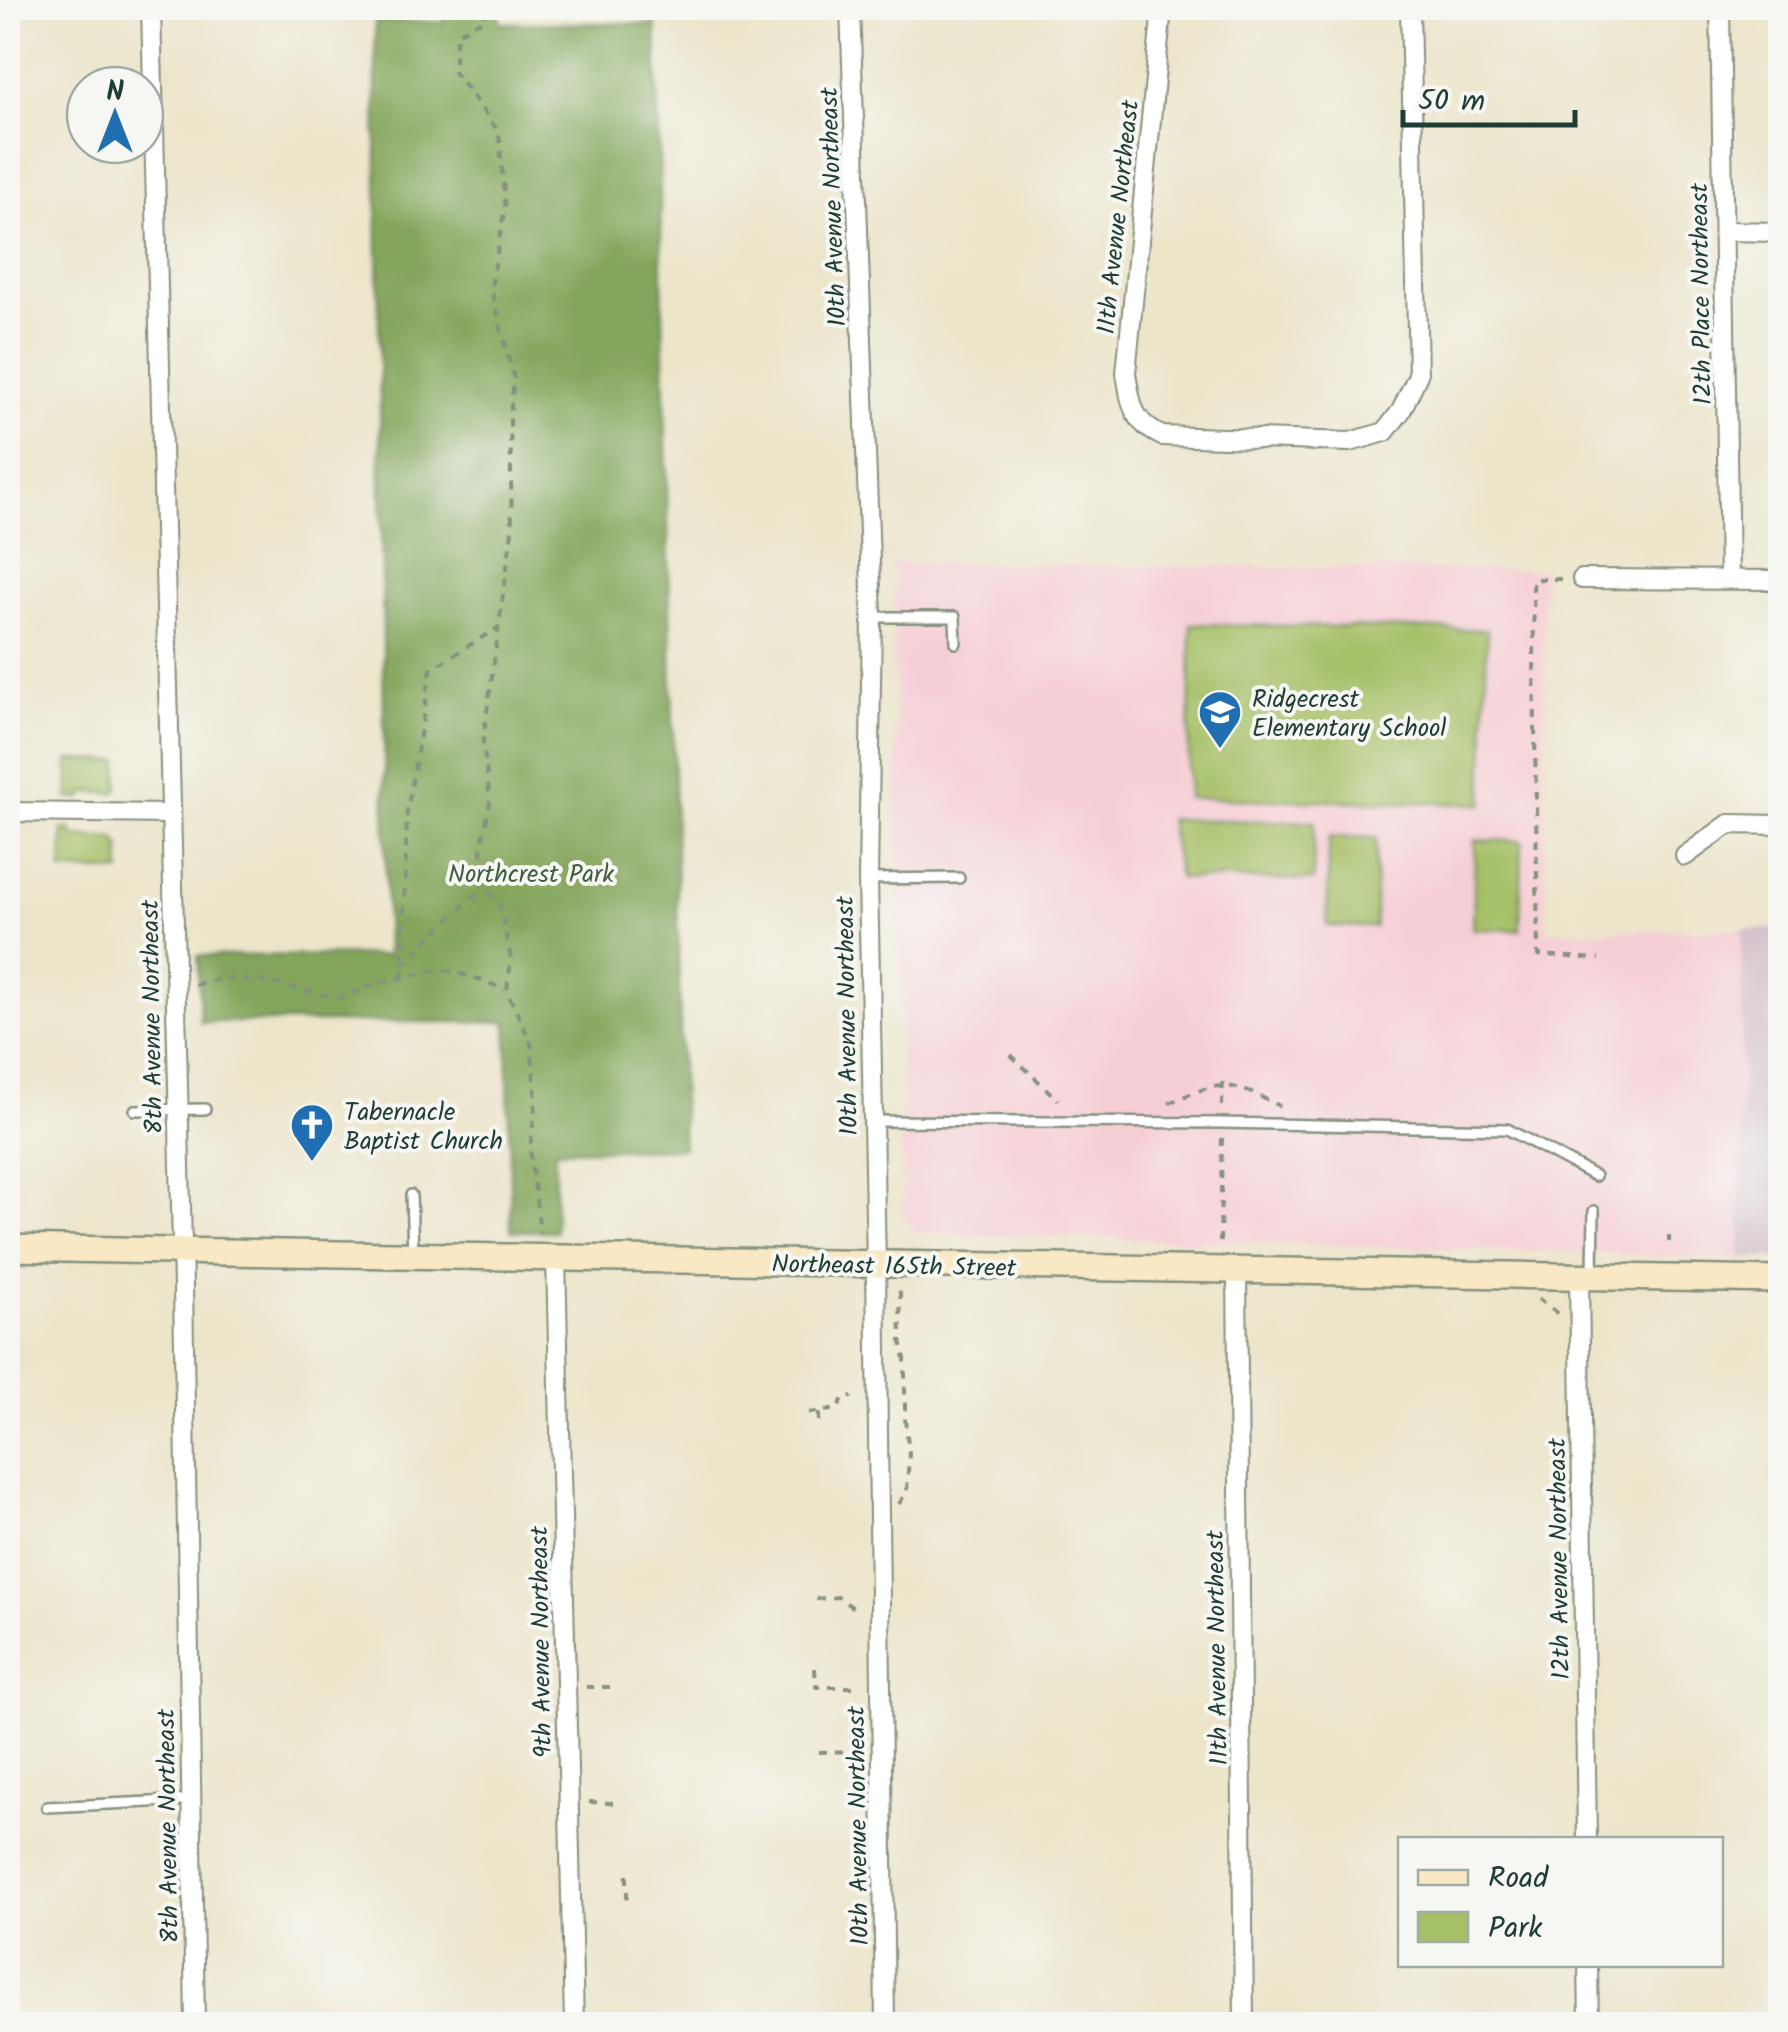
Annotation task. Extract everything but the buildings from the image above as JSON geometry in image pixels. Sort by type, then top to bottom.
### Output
[{"type":"street","name":"8th Avenue Northeast","points":[[151,8],[179,1110],[195,2024]]},
{"type":"street","name":"10th Avenue Northeast","points":[[850,8],[872,617],[868,879],[885,2024]]},
{"type":"street","name":"11th Avenue Northeast","points":[[1162,8],[1126,374],[1131,406],[1145,428],[1162,436],[1350,442],[1384,432],[1401,411],[1418,375],[1410,8]]},
{"type":"street","name":"12th Place Northeast","points":[[1720,8],[1729,579]]},
{"type":"street","points":[[1724,232],[1780,232]]},
{"type":"street","points":[[1582,579],[1780,580]]},
{"type":"street","points":[[8,812],[172,814]]},
{"type":"street","points":[[1685,856],[1729,824],[1780,826]]},
{"type":"street","name":"Northeast 165th Street","points":[[8,1248],[413,1256],[549,1250],[876,1264],[1780,1280]]},
{"type":"street","name":"9th Avenue Northeast","points":[[549,1250],[574,2024]]},
{"type":"street","name":"11th Avenue Northeast","points":[[1237,1272],[1244,2024]]},
{"type":"street","name":"12th Avenue Northeast","points":[[1586,1278],[1587,1837]]},
{"type":"street","points":[[1588,1967],[1589,2024]]},
{"type":"lane","points":[[872,617],[955,617],[956,643]]},
{"type":"lane","points":[[868,879],[959,878]]},
{"type":"lane","points":[[136,1110],[205,1110]]},
{"type":"lane","points":[[874,1121],[1507,1130],[1595,1176]]},
{"type":"lane","points":[[411,1195],[413,1256]]},
{"type":"lane","points":[[1586,1278],[1594,1211]]},
{"type":"lane","points":[[47,1807],[192,1800]]},
{"type":"path","points":[[402,965],[482,888],[481,848],[490,803],[483,742],[512,531],[510,416],[514,378],[490,289],[505,206],[499,132],[454,72],[457,33],[486,18],[484,8]]},
{"type":"path","points":[[1582,579],[1533,579],[1538,956],[1599,958]]},
{"type":"path","points":[[402,978],[406,812],[431,669],[499,627]]},
{"type":"path","points":[[482,888],[499,901],[511,959],[507,990],[531,1044],[536,1100],[530,1149],[549,1250]]},
{"type":"path","points":[[176,990],[222,978],[262,980],[339,998],[441,969],[507,990]]},
{"type":"path","points":[[1011,1054],[1058,1100]]},
{"type":"path","points":[[1169,1103],[1223,1083],[1236,1085],[1280,1106]]},
{"type":"path","points":[[1222,1108],[1223,1083]]},
{"type":"path","points":[[1220,1242],[1222,1138]]},
{"type":"path","points":[[879,1510],[895,1510],[908,1491],[910,1452],[904,1420],[900,1292],[908,1287]]},
{"type":"path","points":[[1534,1296],[1558,1314]]},
{"type":"path","points":[[820,1426],[819,1410],[838,1409],[842,1398],[852,1397]]},
{"type":"path","points":[[809,1412],[819,1413]]},
{"type":"path","points":[[816,1598],[838,1597],[856,1610]]},
{"type":"path","points":[[815,1668],[816,1687],[858,1687]]},
{"type":"path","points":[[579,1687],[616,1687]]},
{"type":"path","points":[[819,1752],[859,1751]]},
{"type":"path","points":[[569,1804],[614,1803]]},
{"type":"path","points":[[627,1875],[630,1898]]},
{"type":"shaded area","name":"Ridgecrest Elementary School","points":[[893,563],[1543,570],[1546,931],[1742,929],[1740,1258],[912,1230],[903,1216]]},
{"type":"shaded area","points":[[1742,929],[1780,929],[1780,1258],[1740,1258]]},
{"type":"green space","name":"Northcrest Park","points":[[445,8],[499,8],[500,23],[656,24],[683,1148],[555,1150],[555,1231],[511,1231],[507,1022],[200,1022],[198,956],[387,955],[375,21],[444,22]]},
{"type":"green space","points":[[1191,624],[1487,630],[1483,804],[1188,798]]},
{"type":"green space","points":[[69,760],[119,761],[119,788],[115,793],[87,792],[80,799],[68,798]]},
{"type":"green space","points":[[1169,819],[1314,822],[1313,880],[1179,878]]},
{"type":"green space","points":[[63,829],[71,829],[73,836],[114,839],[120,845],[121,872],[62,871]]},
{"type":"green space","points":[[1329,837],[1376,838],[1375,927],[1327,926]]},
{"type":"green space","points":[[1475,840],[1522,841],[1520,930],[1473,929]]},
{"type":"place","name":"Ridgecrest Elementary School","points":[[1220,750]]},
{"type":"place","name":"Tabernacle Baptist Church","points":[[312,1163]]}]
